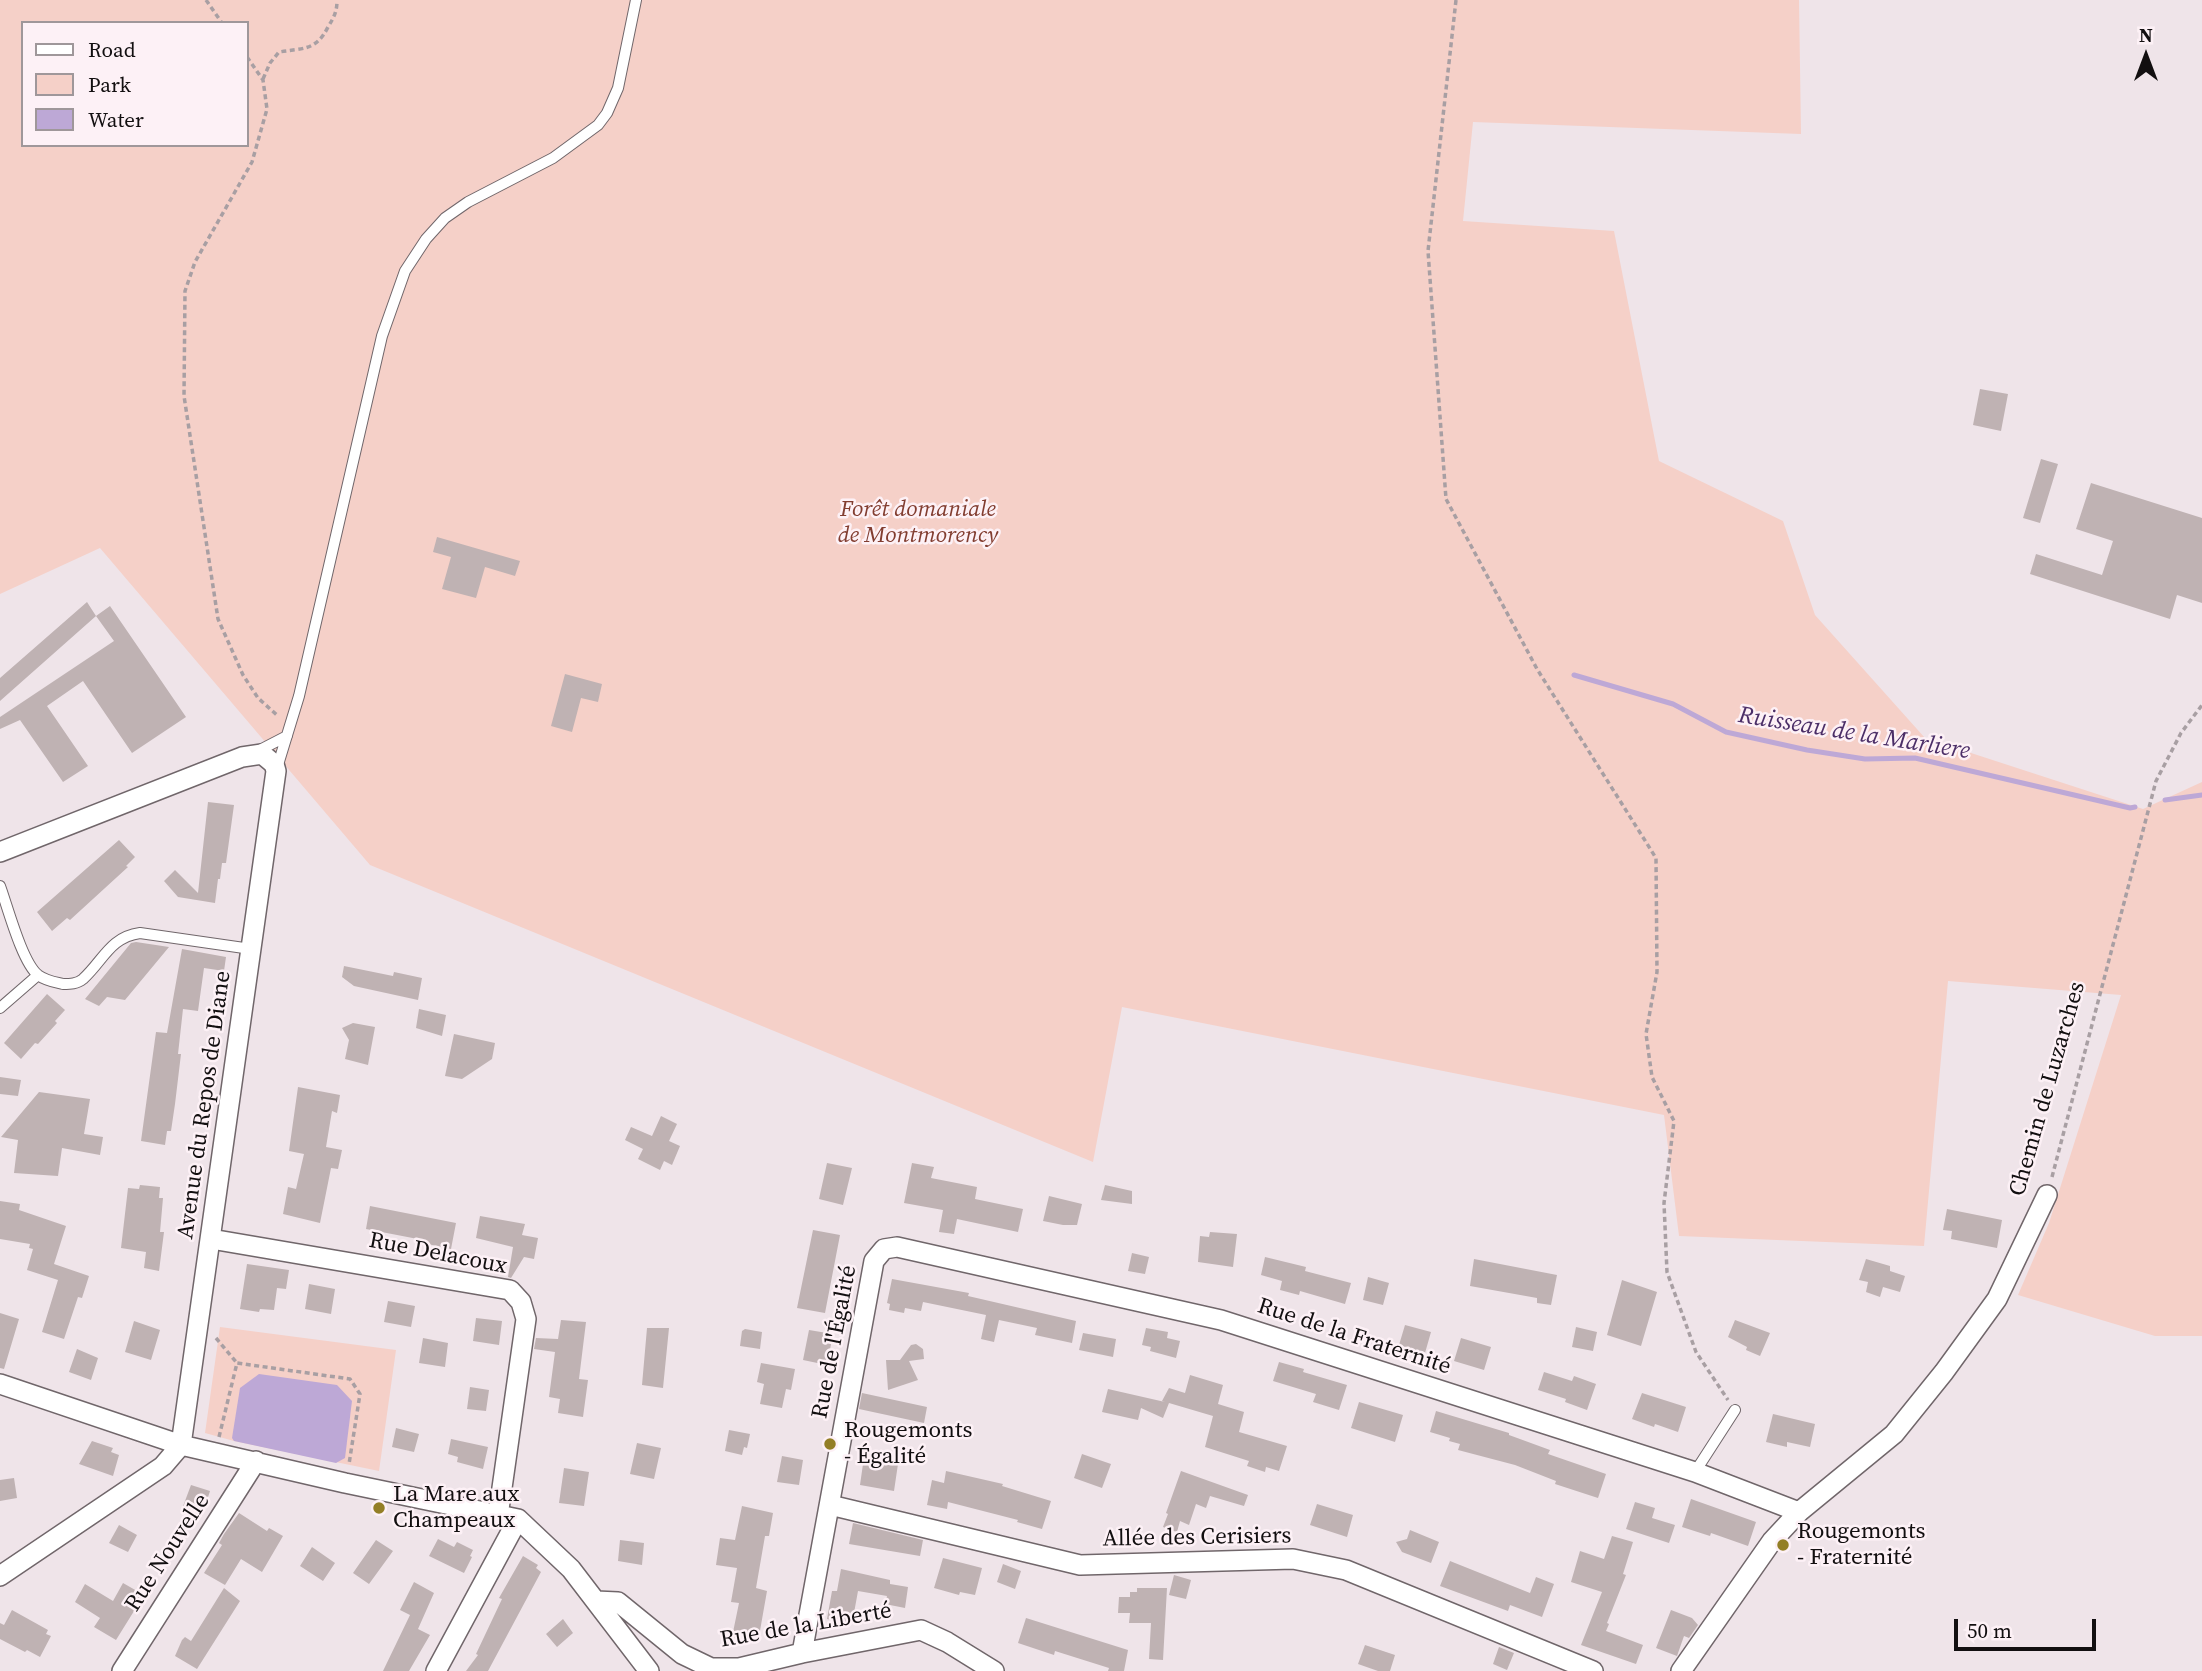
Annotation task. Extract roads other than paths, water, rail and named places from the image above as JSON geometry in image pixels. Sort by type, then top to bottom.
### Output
[{"type":"street","points":[[0,852],[252,754],[268,757],[276,771]]},
{"type":"street","name":"Avenue du Repos de Diane","points":[[181,1444],[276,771]]},
{"type":"street","name":"Chemin de Luzarches","points":[[1681,1671],[1772,1541],[1799,1512],[1894,1434],[1944,1372],[1997,1299],[2047,1195]]},
{"type":"street","name":"Rue Delacoux","points":[[211,1239],[510,1290],[521,1302],[526,1319],[498,1516]]},
{"type":"street","name":"Rue de la Fraternité","points":[[884,1249],[897,1247],[1221,1320],[1695,1472],[1799,1512]]},
{"type":"street","name":"Rue de l'Égalité","points":[[802,1653],[874,1261],[884,1249]]},
{"type":"street","points":[[0,1384],[181,1444],[345,1483],[519,1519],[571,1569],[649,1671]]},
{"type":"street","points":[[0,1576],[163,1466],[181,1444]]},
{"type":"street","name":"Rue Nouvelle","points":[[122,1671],[256,1461]]},
{"type":"street","name":"Allée des Cerisiers","points":[[830,1505],[1080,1565],[1293,1559],[1346,1570],[1593,1671]]},
{"type":"street","points":[[436,1671],[519,1519]]},
{"type":"street","name":"Rue de la Liberté","points":[[596,1601],[618,1602],[681,1654],[711,1668],[739,1668],[921,1630],[947,1642],[994,1671]]},
{"type":"lane","points":[[276,771],[288,732],[382,336],[405,271],[426,239],[445,218],[468,202],[553,158],[598,125],[607,113],[618,88],[636,0]]},
{"type":"lane","points":[[252,754],[288,732]]},
{"type":"lane","points":[[0,886],[28,965],[50,982],[70,984],[81,981],[126,934],[140,933],[251,949]]},
{"type":"lane","points":[[0,1008],[38,975]]},
{"type":"lane","points":[[1695,1472],[1735,1410]]},
{"type":"water","name":"La Mare aux Champeaux","points":[[259,1374],[337,1385],[352,1401],[345,1458],[336,1463],[234,1441],[232,1438],[240,1388]]},
{"type":"waterway","name":"Ruisseau de la Marliere","points":[[1574,675],[1673,704],[1726,732],[1807,750],[1865,759],[1915,758],[2135,807]]},
{"type":"waterway","name":"Ruisseau de la Marliere","points":[[2165,800],[2202,795]]},
{"type":"place","name":"Rougemonts - Égalité","points":[[830,1444]]},
{"type":"place","name":"La Mare aux Champeaux","points":[[379,1508]]},
{"type":"place","name":"Rougemonts - Fraternité","points":[[1783,1545]]},
{"type":"park label","name":"Forêt domaniale de Montmorency","points":[[918,523]]}]
